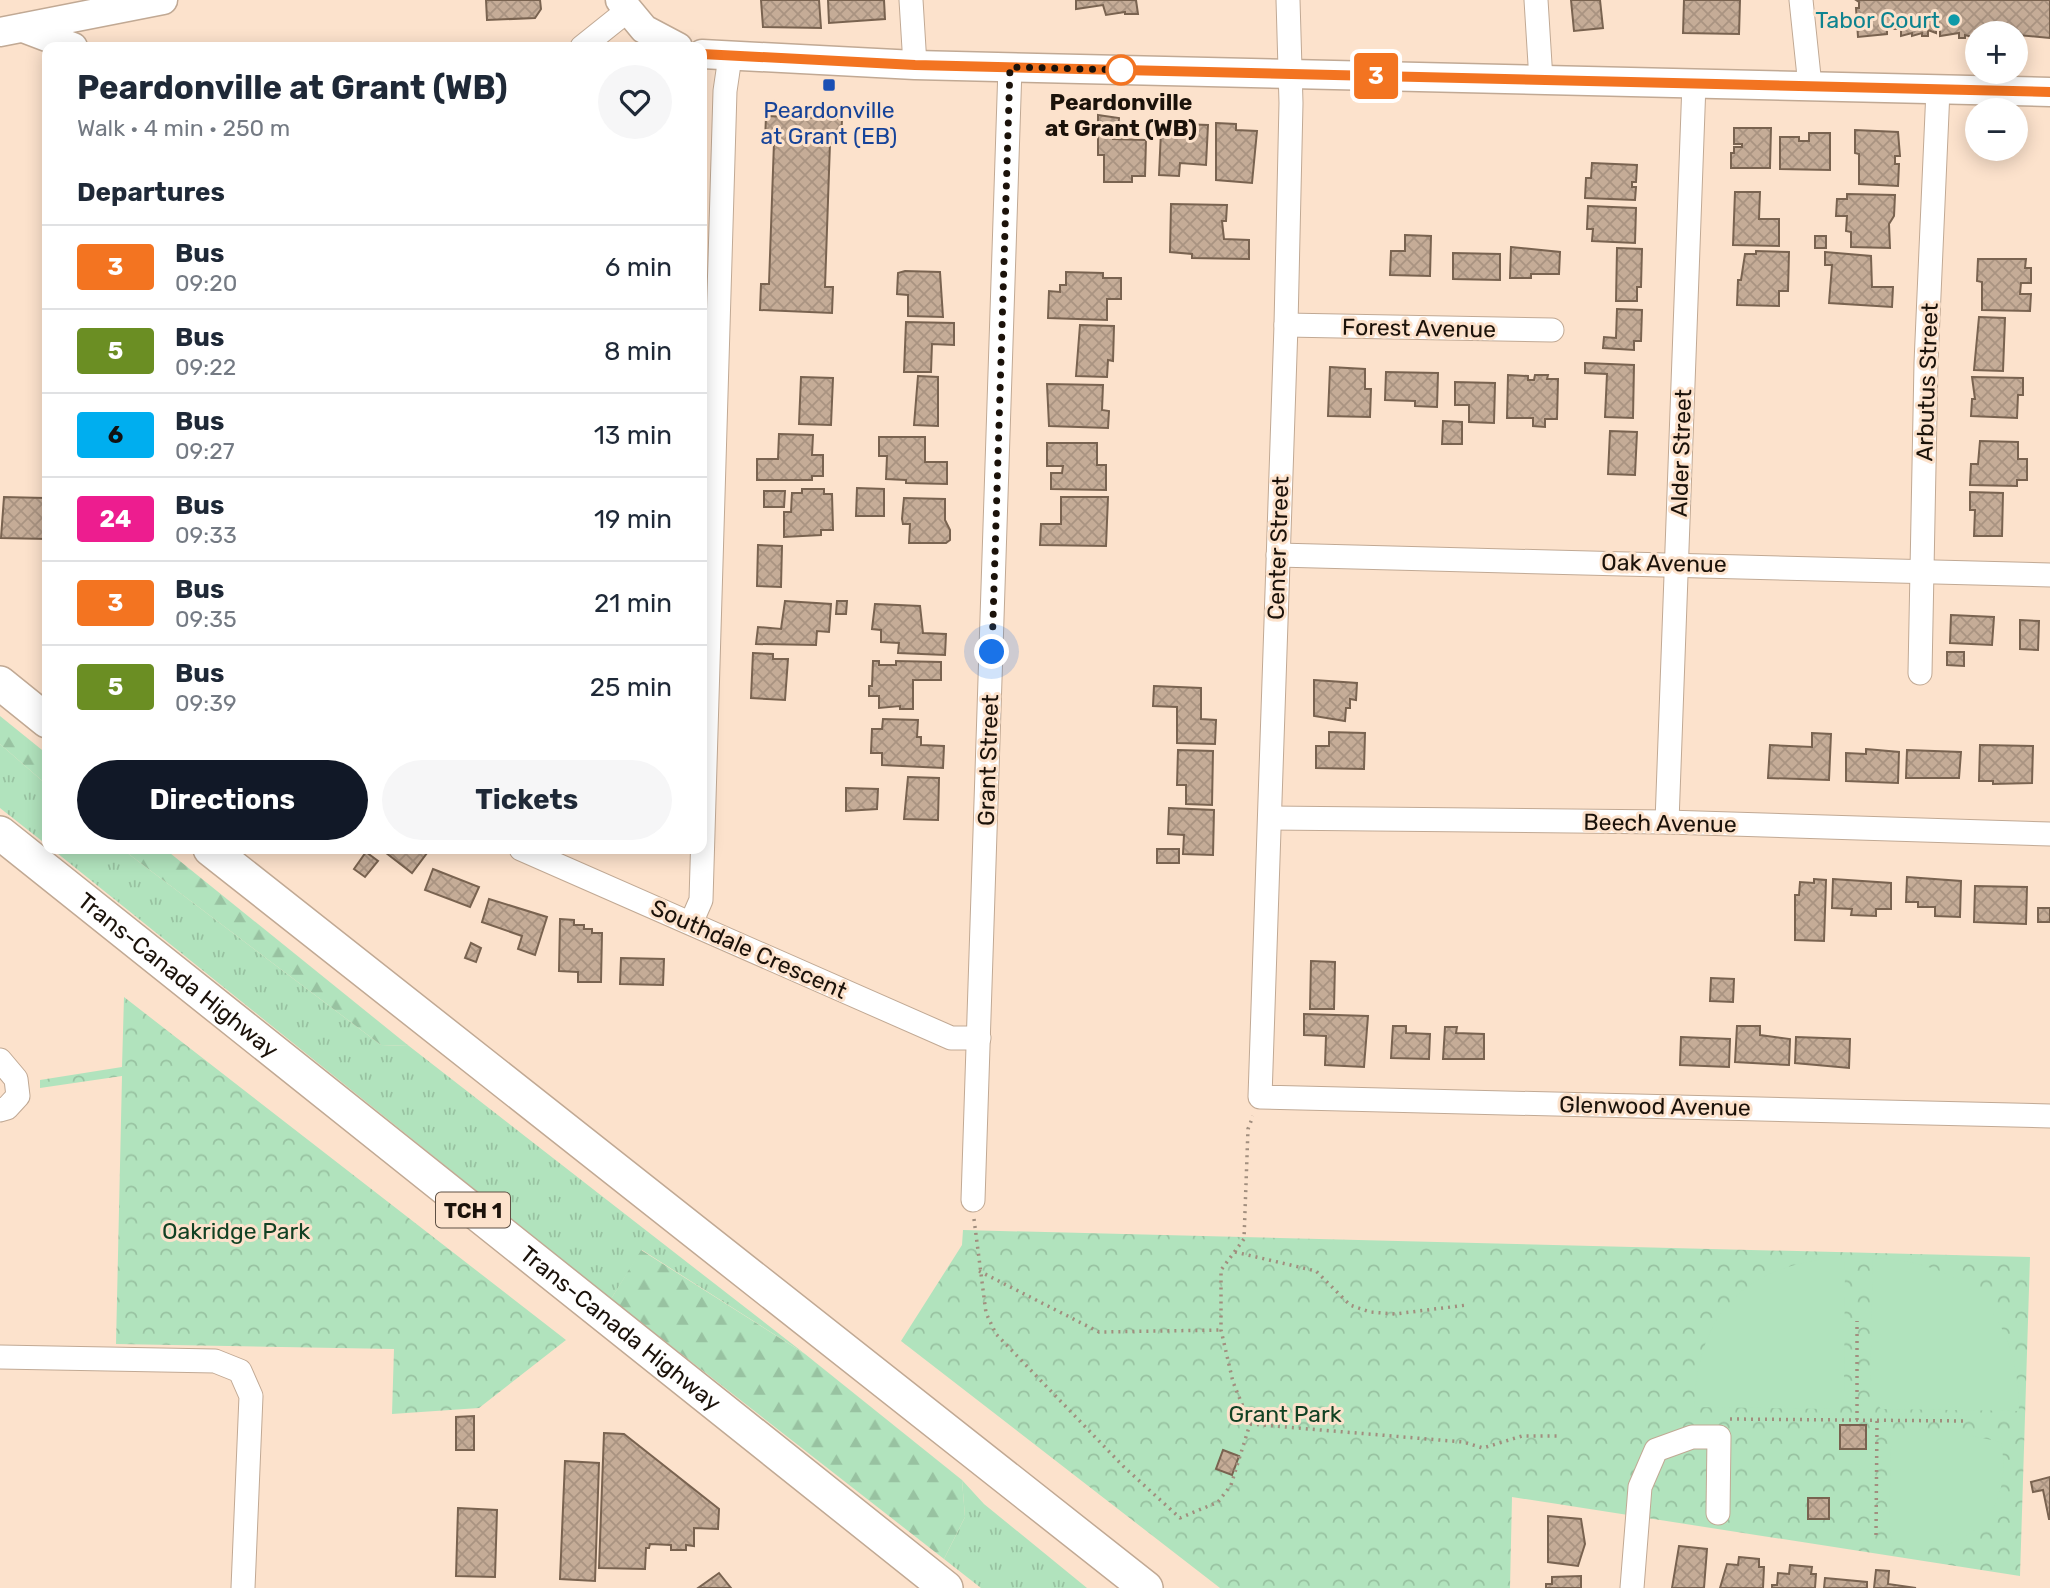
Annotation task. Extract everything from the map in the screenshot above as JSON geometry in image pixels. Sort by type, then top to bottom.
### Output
[{"type":"highway","points":[[0,683],[42,717]]},
{"type":"highway","name":"Trans-Canada Highway","points":[[0,833],[946,1588]]},
{"type":"highway","points":[[215,854],[1146,1588]]},
{"type":"main road","points":[[11,30],[163,0]]},
{"type":"main road","points":[[624,6],[644,29],[669,42]]},
{"type":"main road","points":[[11,30],[55,42]]},
{"type":"main road","points":[[707,55],[915,65],[2050,92]]},
{"type":"main road","points":[[707,67],[713,67],[730,57]]},
{"type":"street","points":[[911,0],[915,65]]},
{"type":"street","name":"Center Street","points":[[1260,1097],[1286,325],[1291,74],[1288,0]]},
{"type":"street","points":[[1536,0],[1541,80]]},
{"type":"street","points":[[1801,0],[1811,86]]},
{"type":"street","points":[[587,42],[624,6]]},
{"type":"street","points":[[707,689],[724,91],[730,57]]},
{"type":"street","name":"Grant Street","points":[[973,1200],[1010,67]]},
{"type":"street","name":"Alder Street","points":[[1667,822],[1694,83]]},
{"type":"street","name":"Arbutus Street","points":[[1920,673],[1926,363],[1938,90]]},
{"type":"street","name":"Forest Avenue","points":[[1286,325],[1552,330]]},
{"type":"street","name":"Oak Avenue","points":[[1278,555],[2050,575]]},
{"type":"street","name":"Beech Avenue","points":[[1270,818],[1667,822],[2050,834]]},
{"type":"street","name":"Southdale Crescent","points":[[532,854],[951,1038],[979,1038]]},
{"type":"street","points":[[691,923],[701,900],[702,854]]},
{"type":"street","points":[[0,1060],[16,1079],[18,1096],[7,1108],[0,1110]]},
{"type":"street","name":"Glenwood Avenue","points":[[1260,1097],[2050,1116]]},
{"type":"street","points":[[0,1357],[215,1361],[240,1371],[251,1396],[243,1588]]},
{"type":"street","points":[[1632,1588],[1640,1486],[1656,1450],[1692,1437],[1719,1437],[1718,1513]]},
{"type":"path","points":[[973,1200],[979,1271],[986,1312],[996,1334],[1123,1466],[1180,1518],[1218,1502],[1225,1494],[1231,1485],[1250,1424],[1233,1382],[1221,1330],[1221,1270],[1244,1239],[1248,1129],[1260,1097]]},
{"type":"path","points":[[1235,1252],[1316,1271],[1350,1305],[1370,1312],[1395,1314],[1467,1305]]},
{"type":"path","points":[[979,1271],[1099,1332],[1221,1330]]},
{"type":"path","points":[[1857,1321],[1857,1420]]},
{"type":"path","points":[[1720,1419],[1965,1421]]},
{"type":"path","points":[[1876,1535],[1877,1420]]},
{"type":"path","points":[[1250,1424],[1463,1442],[1483,1448],[1522,1436],[1561,1436]]},
{"type":"green space","points":[[0,716],[42,750],[42,781],[0,744]]},
{"type":"green space","points":[[0,744],[42,781],[42,841],[0,808]]},
{"type":"green space","points":[[58,854],[129,854],[381,1045],[409,1046],[805,1354],[642,1250],[611,1299]]},
{"type":"green space","points":[[129,854],[171,854],[409,1046],[381,1045]]},
{"type":"green space","name":"Oakridge Park","points":[[124,997],[566,1340],[479,1408],[392,1414],[394,1349],[116,1344],[122,1076],[40,1088],[40,1080],[122,1067]]},
{"type":"green space","name":"Grant Park","points":[[963,1230],[2030,1257],[2020,1576],[1512,1497],[1510,1588],[1220,1588],[901,1341],[962,1245]]},
{"type":"green space","points":[[641,1250],[805,1354],[962,1480],[965,1517],[944,1559],[611,1299]]},
{"type":"green space","points":[[1873,1258],[1907,1262],[1937,1270],[1962,1283],[1982,1300],[1998,1322],[2010,1348],[2017,1378],[2019,1411],[1881,1409],[1870,1394]]},
{"type":"green space","points":[[1822,1259],[1845,1259],[1844,1395],[1832,1409],[1694,1407],[1703,1349],[1713,1326],[1727,1306],[1744,1289],[1766,1276]]},
{"type":"green space","points":[[1903,1435],[1968,1435],[2001,1442],[2003,1468],[2000,1492],[1992,1511],[1979,1527],[1942,1546],[1919,1549],[1893,1547],[1889,1525],[1891,1448]]},
{"type":"green space","points":[[1837,1450],[1872,1453],[1872,1479],[1859,1479],[1860,1465],[1848,1464],[1848,1459],[1837,1459]]},
{"type":"green space","points":[[962,1480],[984,1504],[1087,1588],[981,1588],[944,1559],[965,1517]]},
{"type":"building","points":[[486,0],[540,0],[541,9],[535,18],[487,20]]},
{"type":"building","points":[[761,0],[819,0],[821,28],[763,27]]},
{"type":"building","points":[[828,0],[884,0],[885,19],[829,23]]},
{"type":"building","points":[[1076,0],[1136,0],[1138,14],[1125,12],[1106,15],[1103,5],[1076,9]]},
{"type":"building","points":[[1571,0],[1600,0],[1603,28],[1574,31]]},
{"type":"building","points":[[1684,0],[1740,0],[1739,34],[1683,33]]},
{"type":"building","name":"Tabor Court","points":[[1856,0],[2050,0],[2050,38],[2028,36],[2028,21],[1965,21],[1965,38],[1959,38],[1959,33],[1940,36],[1940,30],[1936,30],[1936,33],[1928,30],[1928,36],[1922,36],[1922,33],[1912,36],[1912,33],[1901,36],[1901,29],[1887,29],[1887,34],[1858,37],[1856,8],[1859,8],[1859,2]]},
{"type":"building","points":[[1098,115],[1119,118],[1118,135],[1113,134],[1113,139],[1146,140],[1145,176],[1132,176],[1132,182],[1104,182],[1104,155],[1098,155]]},
{"type":"building","points":[[766,116],[842,119],[841,144],[830,143],[825,287],[833,287],[832,313],[760,310],[761,284],[769,284],[774,142],[765,141]]},
{"type":"building","points":[[1216,123],[1236,124],[1236,130],[1257,131],[1252,183],[1216,180]]},
{"type":"building","points":[[1170,125],[1208,125],[1206,165],[1180,163],[1179,176],[1159,175],[1161,131],[1170,132]]},
{"type":"building","points":[[1734,128],[1771,128],[1770,168],[1731,168],[1731,153],[1734,153],[1734,147],[1742,147],[1742,144],[1734,144]]},
{"type":"building","points":[[1855,130],[1898,132],[1900,156],[1895,156],[1895,164],[1899,164],[1898,186],[1859,184],[1859,154],[1855,153]]},
{"type":"building","points":[[1809,133],[1830,133],[1830,170],[1780,169],[1780,137],[1799,137],[1799,141],[1809,141]]},
{"type":"building","points":[[1592,163],[1637,165],[1636,182],[1632,182],[1632,187],[1636,187],[1635,200],[1585,198],[1586,178],[1591,178]]},
{"type":"building","points":[[1735,192],[1760,192],[1759,219],[1779,219],[1779,246],[1733,245]]},
{"type":"building","points":[[1847,194],[1895,195],[1894,216],[1889,224],[1890,248],[1851,247],[1851,232],[1846,231],[1847,216],[1836,216],[1837,199],[1847,199]]},
{"type":"building","points":[[1171,204],[1227,205],[1226,221],[1222,221],[1224,239],[1249,240],[1249,259],[1192,258],[1192,254],[1170,252]]},
{"type":"building","points":[[1588,206],[1636,208],[1635,243],[1592,241],[1593,229],[1587,229]]},
{"type":"building","points":[[1405,235],[1431,236],[1430,276],[1390,275],[1391,251],[1405,251]]},
{"type":"building","points":[[1815,236],[1826,236],[1826,248],[1815,248]]},
{"type":"building","points":[[1511,247],[1560,252],[1559,274],[1531,274],[1531,278],[1510,278]]},
{"type":"building","points":[[1617,248],[1642,249],[1641,287],[1637,287],[1637,301],[1616,301]]},
{"type":"building","points":[[1756,251],[1789,252],[1788,291],[1779,291],[1779,306],[1737,305],[1738,280],[1741,280],[1745,254],[1756,254]]},
{"type":"building","points":[[1825,252],[1871,256],[1872,287],[1893,287],[1892,307],[1829,303],[1832,265],[1825,265]]},
{"type":"building","points":[[1453,253],[1500,254],[1500,280],[1453,279]]},
{"type":"building","points":[[1978,259],[2026,259],[2025,268],[2031,268],[2031,283],[2021,283],[2020,294],[2031,294],[2030,311],[1982,310],[1982,282],[1977,281]]},
{"type":"building","points":[[940,272],[943,317],[908,316],[908,295],[897,294],[898,273]]},
{"type":"building","points":[[1066,272],[1103,273],[1103,278],[1121,278],[1121,299],[1107,299],[1107,320],[1048,318],[1049,291],[1060,292],[1060,285],[1066,285]]},
{"type":"building","points":[[1617,309],[1642,310],[1641,341],[1634,341],[1634,350],[1603,348],[1604,337],[1616,338]]},
{"type":"building","points":[[1979,317],[2005,318],[2003,371],[1974,370]]},
{"type":"building","points":[[906,322],[954,323],[954,345],[932,344],[931,372],[904,372]]},
{"type":"building","points":[[1080,325],[1114,326],[1113,361],[1108,360],[1107,377],[1076,376]]},
{"type":"building","points":[[1585,363],[1634,365],[1633,418],[1605,417],[1607,374],[1585,373]]},
{"type":"building","points":[[1330,367],[1365,369],[1365,389],[1371,389],[1370,417],[1328,416]]},
{"type":"building","points":[[1386,372],[1438,373],[1437,407],[1415,406],[1415,401],[1385,400]]},
{"type":"building","points":[[1508,375],[1528,376],[1528,380],[1534,380],[1535,375],[1548,375],[1547,379],[1558,379],[1557,419],[1545,419],[1545,427],[1533,426],[1533,418],[1507,418]]},
{"type":"building","points":[[918,376],[938,377],[938,426],[914,425]]},
{"type":"building","points":[[801,377],[833,378],[831,425],[799,424]]},
{"type":"building","points":[[1972,377],[2023,378],[2023,395],[2018,395],[2017,418],[1971,416],[1972,399],[1975,399]]},
{"type":"building","points":[[1455,382],[1495,383],[1494,423],[1469,422],[1469,405],[1455,405]]},
{"type":"building","points":[[1047,384],[1103,385],[1102,410],[1109,411],[1108,428],[1049,426]]},
{"type":"building","points":[[1443,421],[1462,422],[1462,444],[1442,444]]},
{"type":"building","points":[[1610,431],[1637,432],[1635,475],[1608,474]]},
{"type":"building","points":[[779,434],[813,435],[812,455],[823,455],[823,476],[812,476],[812,480],[757,480],[757,459],[778,459]]},
{"type":"building","points":[[879,437],[925,437],[925,462],[947,462],[947,484],[906,483],[906,480],[886,479],[887,456],[879,456]]},
{"type":"building","points":[[1980,441],[2018,442],[2018,459],[2027,459],[2027,480],[2017,480],[2017,486],[1970,485],[1971,464],[1978,464]]},
{"type":"building","points":[[1047,443],[1097,443],[1097,465],[1106,465],[1106,490],[1051,489],[1051,473],[1062,473],[1063,466],[1047,466]]},
{"type":"building","points":[[857,488],[884,489],[884,516],[856,516]]},
{"type":"building","points":[[802,489],[824,489],[824,494],[832,494],[833,530],[821,530],[821,535],[784,537],[784,512],[791,512],[792,493],[802,493]]},
{"type":"building","points":[[764,491],[785,491],[784,507],[764,507]]},
{"type":"building","points":[[1970,492],[2003,493],[2002,536],[1974,536],[1975,510],[1970,510]]},
{"type":"building","points":[[4,497],[42,498],[42,539],[1,538]]},
{"type":"building","points":[[1061,497],[1108,497],[1106,546],[1040,545],[1041,524],[1061,524]]},
{"type":"building","points":[[904,498],[945,499],[945,520],[950,530],[950,540],[946,543],[909,543],[910,524],[903,524],[902,519]]},
{"type":"building","points":[[758,545],[782,546],[781,587],[757,586]]},
{"type":"building","points":[[785,601],[831,604],[829,632],[817,631],[816,645],[756,644],[758,627],[781,629]]},
{"type":"building","points":[[837,601],[847,601],[846,614],[836,614]]},
{"type":"building","points":[[875,604],[920,606],[923,633],[946,634],[945,655],[898,653],[899,643],[881,642],[881,630],[872,629]]},
{"type":"building","points":[[1951,615],[1994,617],[1992,645],[1950,643]]},
{"type":"building","points":[[2020,620],[2039,621],[2038,650],[2020,649]]},
{"type":"building","points":[[1947,652],[1964,652],[1964,666],[1947,665]]},
{"type":"building","points":[[753,653],[773,654],[773,659],[788,659],[785,700],[751,698]]},
{"type":"building","points":[[873,661],[879,661],[879,665],[896,665],[896,661],[941,662],[941,680],[913,680],[913,709],[900,709],[900,706],[879,708],[879,696],[869,696]]},
{"type":"building","points":[[1314,680],[1357,683],[1356,700],[1350,699],[1345,721],[1314,716]]},
{"type":"building","points":[[1154,686],[1201,688],[1201,719],[1216,720],[1215,744],[1177,743],[1177,707],[1153,706]]},
{"type":"building","points":[[883,719],[918,720],[917,737],[921,737],[921,745],[944,746],[943,768],[882,765],[882,753],[871,753],[872,729],[882,729]]},
{"type":"building","points":[[1329,732],[1365,733],[1364,769],[1316,768],[1316,746],[1329,746]]},
{"type":"building","points":[[1812,733],[1831,734],[1829,780],[1768,778],[1770,745],[1812,747]]},
{"type":"building","points":[[1980,745],[2033,746],[2032,783],[1993,784],[1993,781],[1979,781]]},
{"type":"building","points":[[1866,749],[1899,752],[1898,783],[1846,781],[1846,753],[1866,754]]},
{"type":"building","points":[[1178,750],[1213,751],[1212,805],[1186,804],[1186,785],[1177,785]]},
{"type":"building","points":[[1907,750],[1961,752],[1959,778],[1906,778]]},
{"type":"building","points":[[908,777],[939,778],[938,820],[904,819]]},
{"type":"building","points":[[846,788],[878,789],[877,809],[846,811]]},
{"type":"building","points":[[1169,808],[1214,810],[1213,855],[1183,854],[1184,835],[1168,834]]},
{"type":"building","points":[[1157,849],[1179,849],[1179,863],[1157,863]]},
{"type":"building","points":[[365,854],[378,861],[365,877],[354,869]]},
{"type":"building","points":[[387,854],[426,854],[412,873]]},
{"type":"building","points":[[433,869],[479,887],[470,907],[425,890]]},
{"type":"building","points":[[1907,877],[1961,881],[1960,917],[1935,916],[1935,907],[1918,907],[1918,902],[1906,902]]},
{"type":"building","points":[[1814,879],[1826,880],[1824,941],[1795,940],[1795,895],[1799,895],[1800,882],[1814,883]]},
{"type":"building","points":[[1833,879],[1891,883],[1891,909],[1876,909],[1876,916],[1851,915],[1852,909],[1832,908]]},
{"type":"building","points":[[1975,886],[2027,887],[2026,924],[1974,922]]},
{"type":"building","points":[[489,899],[547,917],[535,955],[518,949],[522,936],[482,922]]},
{"type":"building","points":[[2038,908],[2050,908],[2050,922],[2038,922]]},
{"type":"building","points":[[560,919],[574,920],[574,925],[584,925],[584,929],[592,929],[592,933],[602,933],[601,982],[578,982],[578,972],[559,971]]},
{"type":"building","points":[[471,943],[481,948],[476,962],[465,958]]},
{"type":"building","points":[[621,958],[664,959],[663,985],[620,984]]},
{"type":"building","points":[[1311,961],[1335,962],[1334,1009],[1310,1009]]},
{"type":"building","points":[[1711,978],[1734,979],[1733,1002],[1710,1001]]},
{"type":"building","points":[[1304,1014],[1368,1016],[1364,1067],[1325,1065],[1326,1036],[1304,1035]]},
{"type":"building","points":[[1393,1026],[1406,1026],[1406,1033],[1430,1034],[1429,1059],[1391,1058]]},
{"type":"building","points":[[1737,1026],[1760,1026],[1760,1035],[1790,1039],[1789,1065],[1735,1062]]},
{"type":"building","points":[[1445,1027],[1457,1027],[1456,1033],[1484,1034],[1484,1059],[1443,1059]]},
{"type":"building","points":[[1681,1037],[1730,1039],[1729,1067],[1680,1065]]},
{"type":"building","points":[[1796,1037],[1850,1039],[1849,1068],[1795,1063]]},
{"type":"building","points":[[474,1416],[474,1450],[456,1450],[456,1417]]},
{"type":"building","points":[[1840,1425],[1866,1425],[1866,1449],[1840,1449]]},
{"type":"building","points":[[604,1433],[624,1434],[719,1509],[718,1529],[694,1528],[694,1546],[686,1545],[686,1550],[671,1550],[671,1545],[650,1544],[649,1548],[646,1548],[645,1569],[599,1568]]},
{"type":"building","points":[[1223,1450],[1239,1456],[1232,1475],[1216,1469]]},
{"type":"building","points":[[565,1461],[599,1463],[595,1581],[560,1579]]},
{"type":"building","points":[[2050,1477],[2049,1519],[2043,1490],[2033,1492],[2031,1482]]},
{"type":"building","points":[[1808,1498],[1829,1498],[1829,1519],[1808,1519]]},
{"type":"building","points":[[458,1508],[497,1510],[495,1577],[456,1576]]},
{"type":"building","points":[[1548,1516],[1581,1519],[1585,1544],[1578,1566],[1548,1562]]},
{"type":"building","points":[[1679,1546],[1707,1549],[1704,1588],[1672,1588]]},
{"type":"building","points":[[1739,1557],[1759,1559],[1759,1567],[1764,1567],[1763,1588],[1720,1588],[1727,1564],[1738,1565]]},
{"type":"building","points":[[1790,1565],[1812,1567],[1811,1574],[1816,1574],[1815,1588],[1772,1588],[1772,1585],[1777,1585],[1778,1573],[1789,1574]]},
{"type":"building","points":[[1876,1570],[1889,1571],[1888,1584],[1916,1588],[1874,1588]]},
{"type":"building","points":[[719,1573],[731,1588],[698,1588]]},
{"type":"building","points":[[1581,1576],[1581,1588],[1546,1588],[1546,1584],[1552,1584],[1552,1577]]},
{"type":"building","points":[[1825,1578],[1867,1582],[1867,1588],[1824,1588]]},
{"type":"bus line","name":"3","points":[[707,55],[915,65],[2050,92]]},
{"type":"place","name":"Tabor Court","points":[[1954,20]]},
{"type":"place","name":"Peardonville at Grant (WB)","points":[[1121,70]]},
{"type":"place","name":"Peardonville at Grant (EB)","points":[[829,85]]},
{"type":"route","points":[[992,652],[1010,67],[1121,70]]}]
